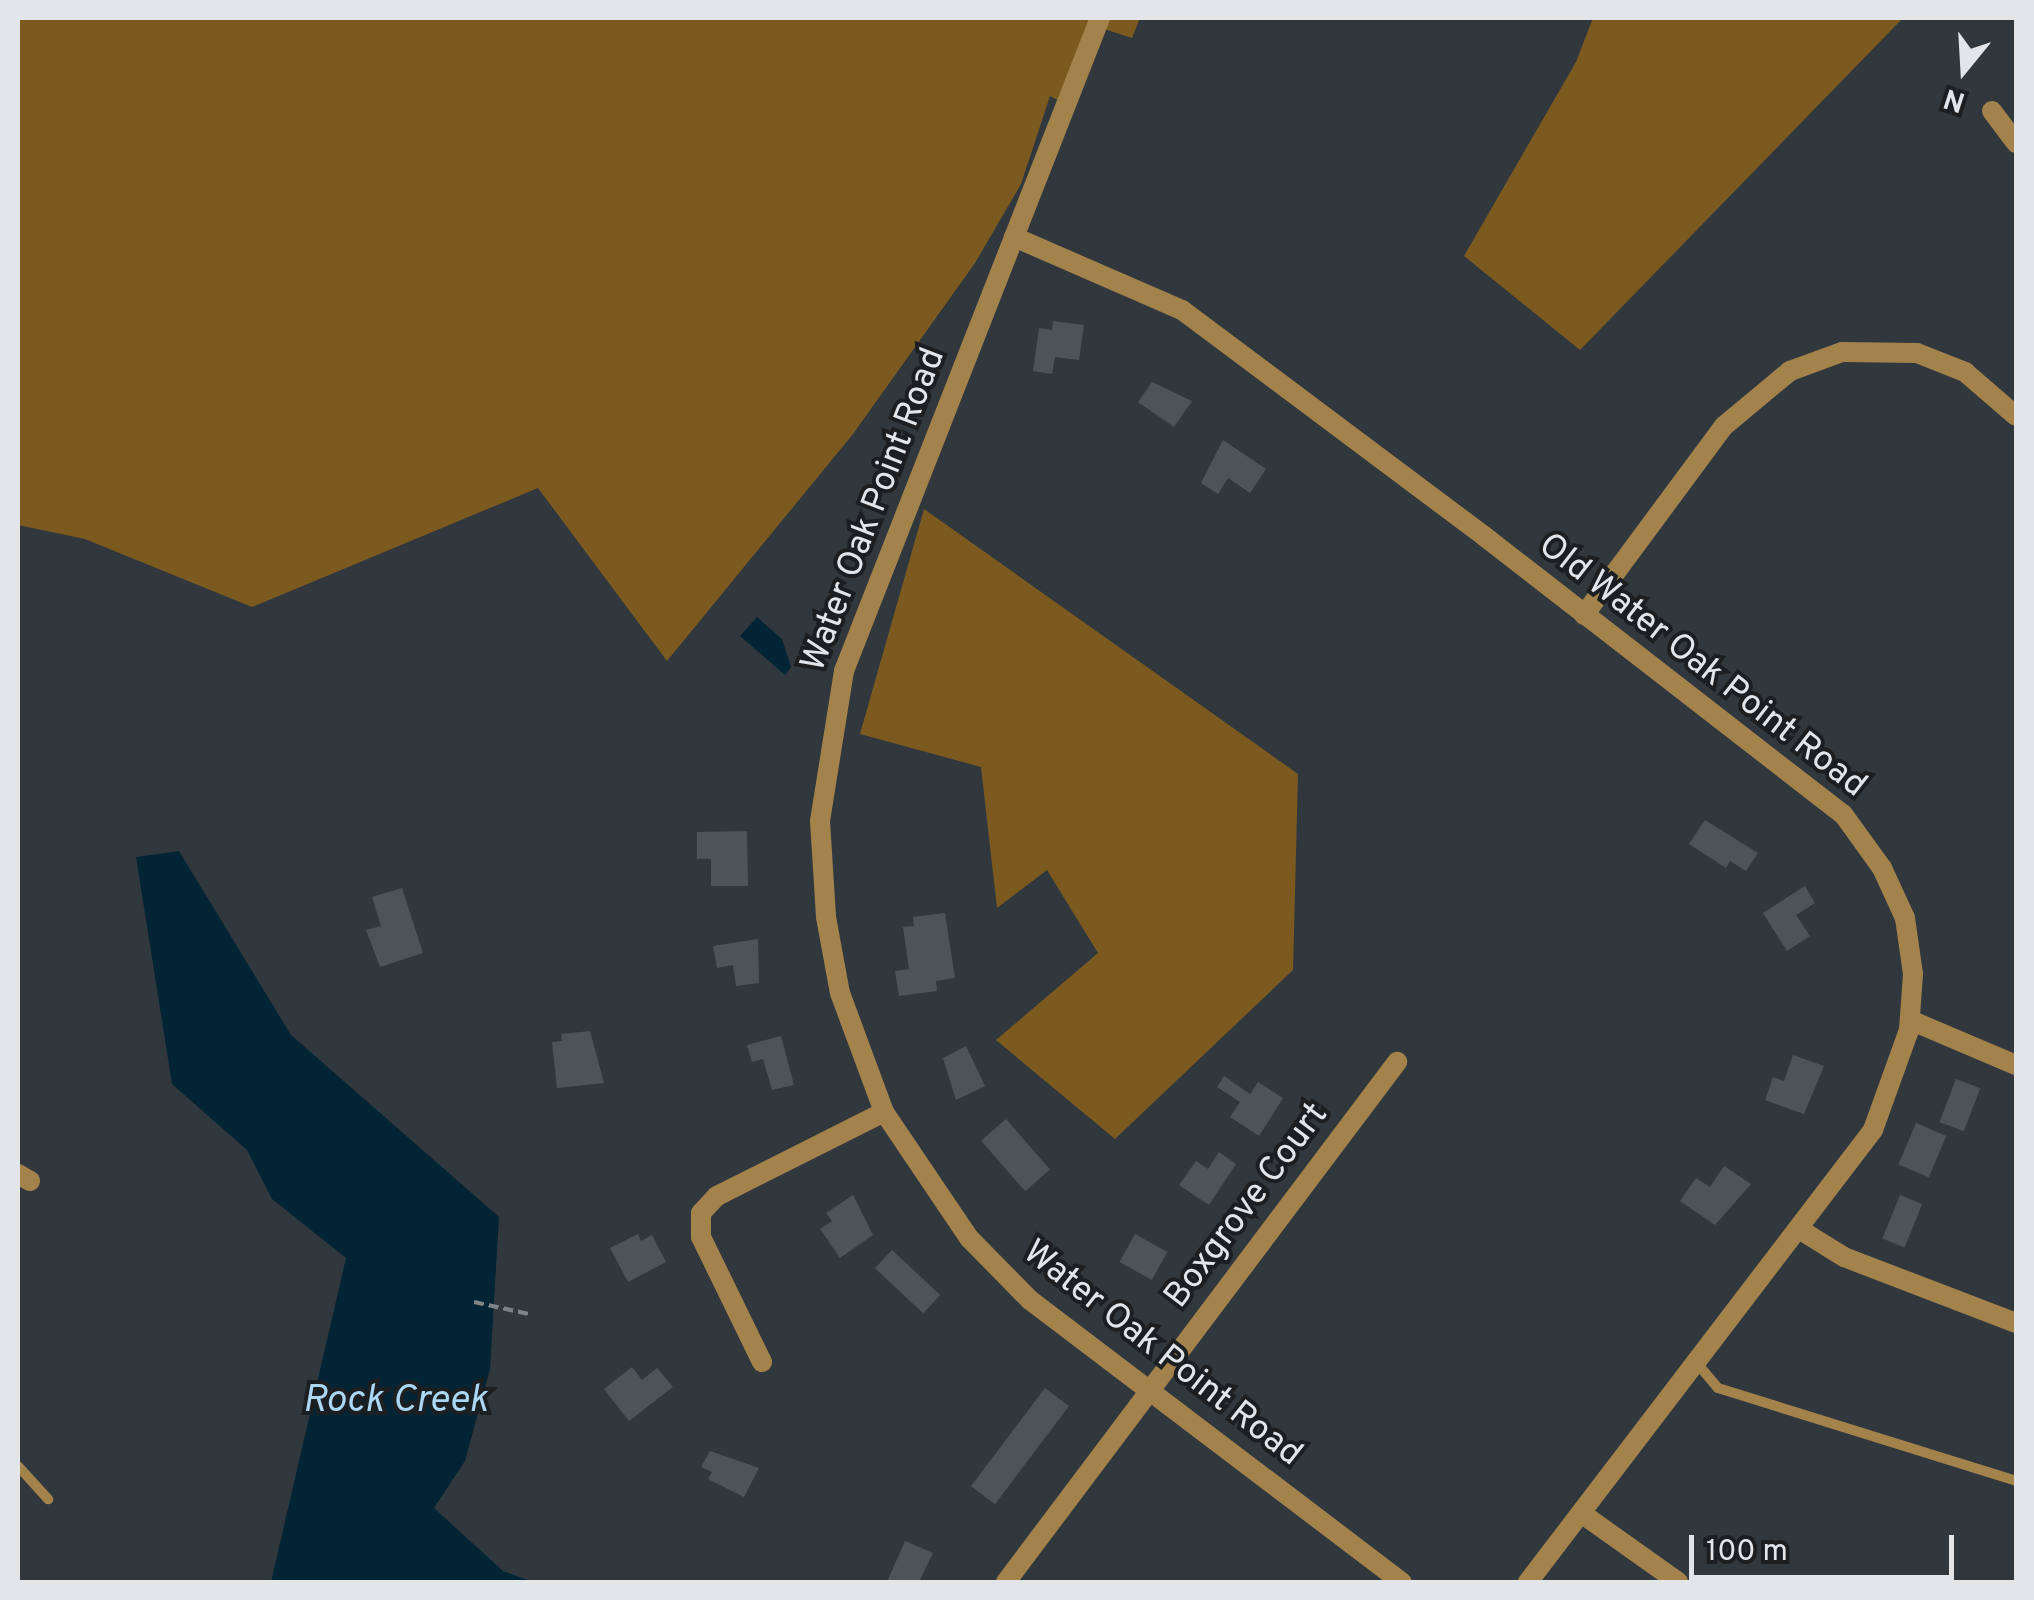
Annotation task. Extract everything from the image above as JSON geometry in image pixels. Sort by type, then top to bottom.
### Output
[{"type":"street","name":"Water Oak Point Road","points":[[1100,18],[862,621],[830,738],[820,821],[826,917],[844,1008],[884,1112],[969,1238],[1030,1300],[1402,1582]]},
{"type":"street","points":[[1992,111],[2016,143]]},
{"type":"street","name":"Old Water Oak Point Road","points":[[1014,238],[1182,310],[1820,794],[1854,828],[1905,918],[1911,942],[1910,1020],[1880,1118],[1528,1582]]},
{"type":"street","points":[[1584,614],[1724,426],[1790,371],[1842,352],[1894,349],[1965,372],[2014,407]]},
{"type":"street","points":[[1910,1020],[2016,1066]]},
{"type":"street","name":"Boxgrove Court","points":[[1006,1582],[1398,1062]]},
{"type":"street","points":[[762,1362],[701,1237],[701,1213],[717,1196],[884,1112]]},
{"type":"street","points":[[1799,1229],[1862,1265],[2016,1323]]},
{"type":"street","points":[[1581,1513],[1678,1582]]},
{"type":"lane","points":[[1696,1362],[1718,1388],[2016,1481]]},
{"type":"lane","points":[[18,1466],[48,1499]]},
{"type":"path","points":[[474,1302],[529,1314]]},
{"type":"shaded area","points":[[18,18],[1140,18],[1132,38],[1098,27],[1065,104],[1050,96],[1021,184],[975,263],[853,434],[667,661],[538,488],[252,607],[85,539],[18,525]]},
{"type":"shaded area","points":[[1593,18],[1903,18],[1580,350],[1464,256],[1576,62]]},
{"type":"shaded area","points":[[924,509],[1298,774],[1293,970],[1115,1139],[996,1040],[1098,953],[1047,870],[997,908],[981,767],[860,734]]},
{"type":"water","points":[[757,617],[782,639],[791,667],[785,675],[740,636]]},
{"type":"water","name":"Rock Creek","points":[[179,851],[291,1035],[499,1217],[490,1369],[465,1461],[434,1508],[503,1571],[533,1582],[271,1582],[346,1258],[272,1199],[247,1150],[172,1084],[136,857]]},
{"type":"building","points":[[1053,321],[1084,325],[1079,360],[1055,357],[1052,374],[1033,371],[1039,328],[1052,330]]},
{"type":"building","points":[[1152,382],[1192,401],[1174,427],[1138,402]]},
{"type":"building","points":[[1223,440],[1266,469],[1250,493],[1228,478],[1218,494],[1201,483]]},
{"type":"building","points":[[1705,820],[1758,853],[1746,871],[1730,861],[1726,868],[1689,844]]},
{"type":"building","points":[[747,831],[748,886],[711,886],[711,859],[697,859],[697,832]]},
{"type":"building","points":[[1805,886],[1815,903],[1796,915],[1810,936],[1787,951],[1763,913]]},
{"type":"building","points":[[402,888],[423,953],[380,967],[366,930],[381,926],[372,897]]},
{"type":"building","points":[[945,913],[955,978],[936,981],[937,991],[899,996],[895,971],[909,969],[903,927],[914,926],[913,917]]},
{"type":"building","points":[[758,939],[759,983],[736,986],[733,965],[717,968],[713,946]]},
{"type":"building","points":[[590,1031],[604,1083],[557,1088],[552,1042],[562,1041],[561,1034]]},
{"type":"building","points":[[781,1036],[794,1085],[772,1090],[763,1059],[752,1062],[747,1045]]},
{"type":"building","points":[[966,1046],[985,1086],[956,1100],[943,1058]]},
{"type":"building","points":[[1793,1055],[1824,1066],[1804,1114],[1765,1100],[1773,1077],[1784,1081]]},
{"type":"building","points":[[1224,1076],[1250,1094],[1258,1082],[1283,1098],[1259,1136],[1230,1117],[1240,1102],[1217,1087]]},
{"type":"building","points":[[1956,1079],[1980,1088],[1964,1131],[1940,1122]]},
{"type":"building","points":[[1006,1119],[1050,1170],[1025,1191],[981,1141]]},
{"type":"building","points":[[1916,1123],[1946,1136],[1929,1177],[1898,1164]]},
{"type":"building","points":[[1219,1152],[1236,1164],[1209,1205],[1179,1185],[1196,1161],[1208,1169]]},
{"type":"building","points":[[1724,1166],[1751,1184],[1715,1225],[1680,1201],[1696,1178],[1710,1187]]},
{"type":"building","points":[[853,1195],[873,1235],[840,1258],[820,1229],[832,1221],[826,1213]]},
{"type":"building","points":[[1900,1195],[1922,1204],[1905,1248],[1882,1239]]},
{"type":"building","points":[[638,1234],[641,1241],[652,1235],[666,1262],[628,1282],[610,1248]]},
{"type":"building","points":[[1135,1234],[1167,1252],[1152,1280],[1119,1262]]},
{"type":"building","points":[[892,1250],[940,1295],[923,1313],[875,1268]]},
{"type":"building","points":[[632,1367],[642,1380],[657,1368],[673,1387],[629,1421],[604,1389]]},
{"type":"building","points":[[1045,1388],[1069,1406],[995,1504],[971,1486]]},
{"type":"building","points":[[710,1451],[759,1468],[744,1497],[708,1479],[712,1472],[701,1467]]},
{"type":"building","points":[[905,1541],[933,1553],[919,1582],[887,1582]]}]
